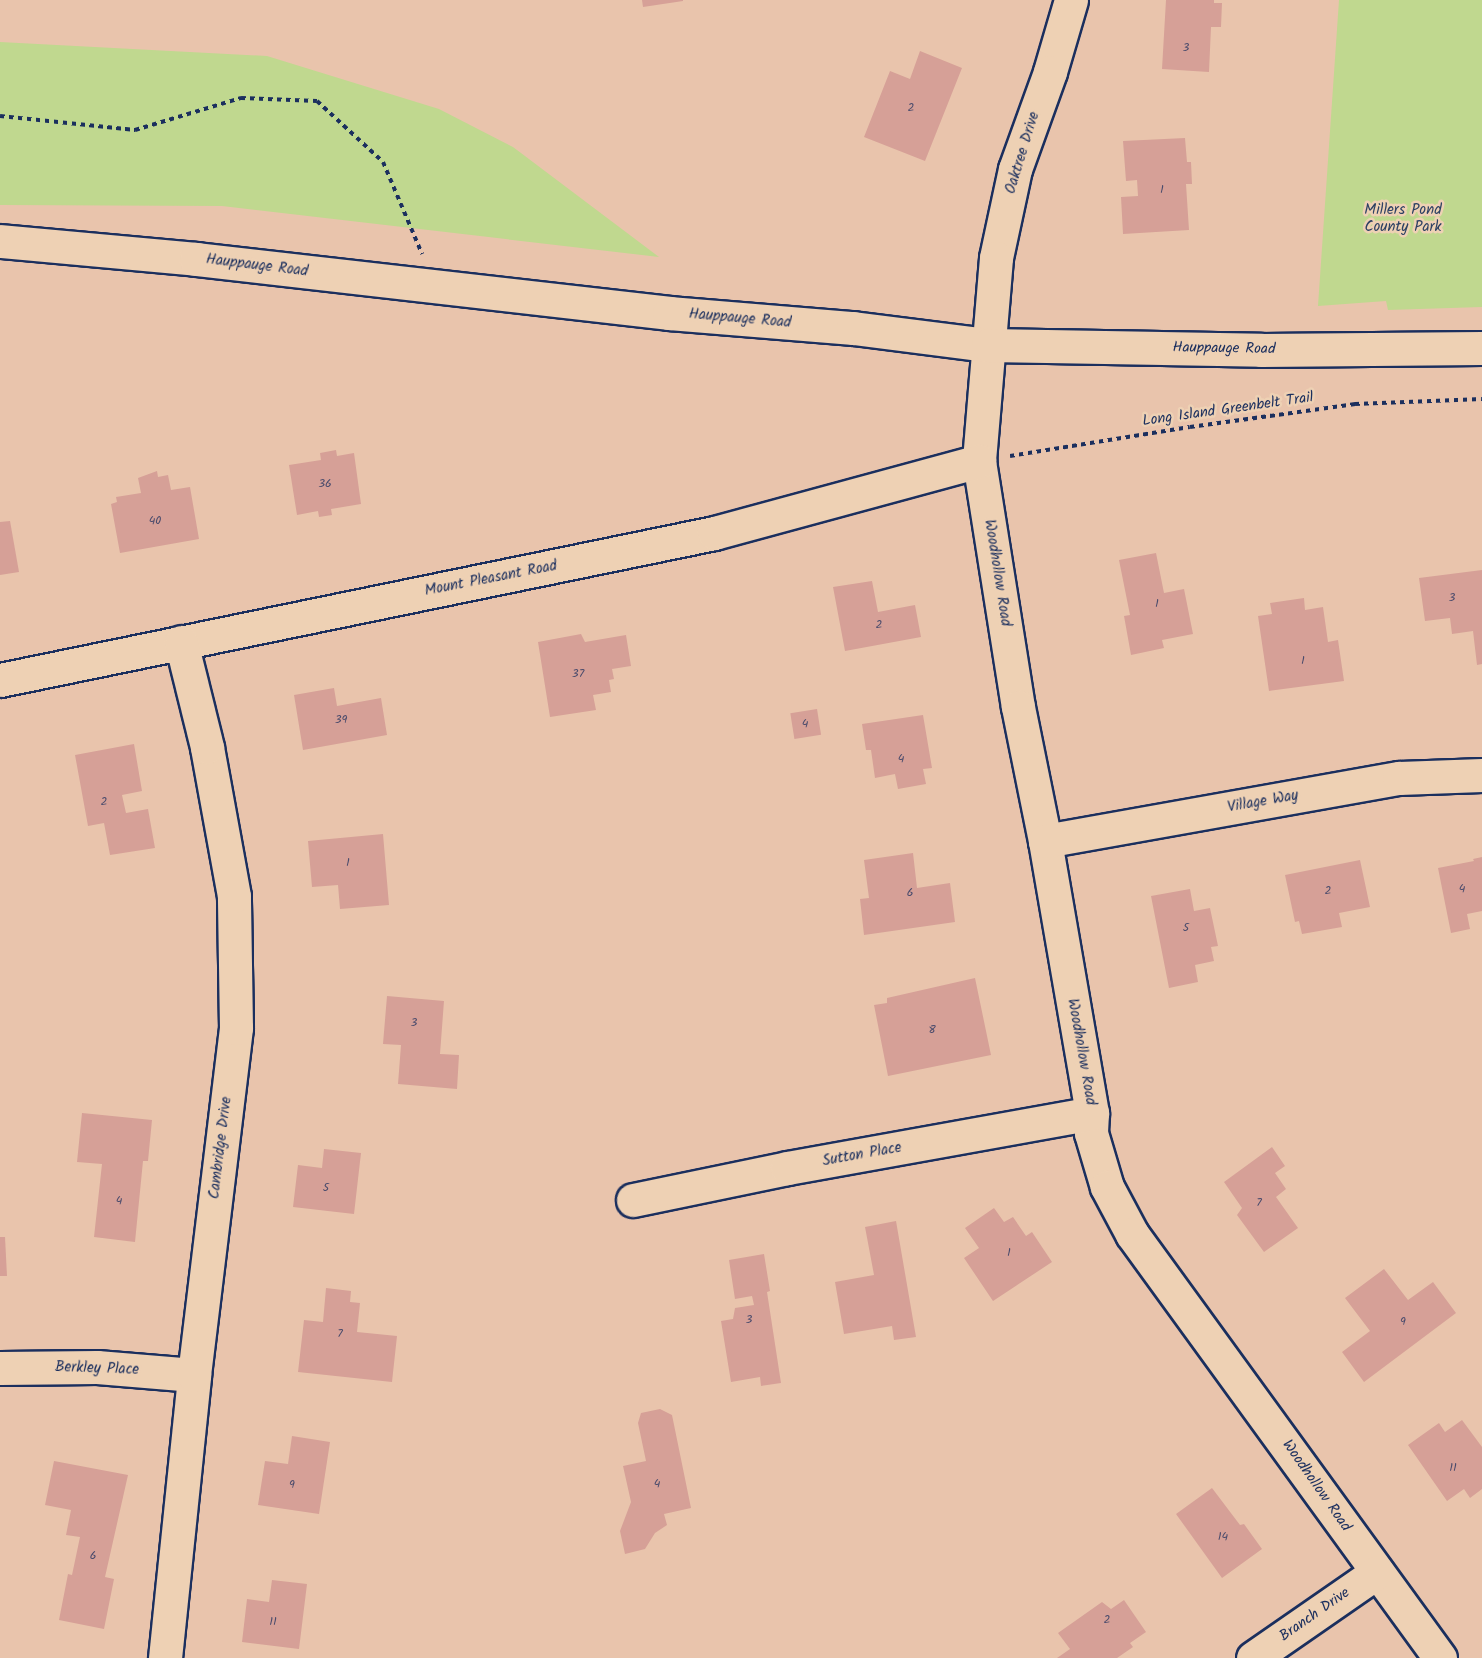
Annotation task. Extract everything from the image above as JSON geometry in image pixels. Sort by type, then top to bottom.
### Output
[{"type":"street","name":"Oaktree Drive","points":[[988,345],[996,258],[1015,169],[1050,72],[1071,0]]},
{"type":"street","name":"Hauppauge Road","points":[[0,241],[196,259],[669,313],[853,328],[988,345],[1261,350],[1482,348]]},
{"type":"street","name":"Woodhollow Road","points":[[988,345],[979,461],[1018,707],[1045,841],[1092,1113],[1091,1133],[1107,1186],[1132,1234],[1316,1484],[1440,1658]]},
{"type":"street","name":"Mount Pleasant Road","points":[[0,681],[714,533],[979,461]]},
{"type":"street","name":"Cambridge Drive","points":[[165,1658],[194,1375],[236,1028],[234,896],[207,747],[181,642]]},
{"type":"street","name":"Village Way","points":[[1045,841],[1399,778],[1482,775]]},
{"type":"street","name":"Sutton Place","points":[[633,1200],[787,1168],[1092,1113]]},
{"type":"street","name":"Berkley Place","points":[[0,1368],[97,1367],[194,1375]]},
{"type":"street","name":"Branch Drive","points":[[1253,1658],[1377,1572]]},
{"type":"path","points":[[0,116],[135,130],[242,98],[318,101],[383,162],[436,288]]},
{"type":"path","name":"Long Island Greenbelt Trail","points":[[979,461],[1190,427],[1355,404],[1482,399]]},
{"type":"green space","name":"Millers Pond County Park","points":[[1339,0],[1482,0],[1482,307],[1388,310],[1386,301],[1318,306]]},
{"type":"green space","points":[[0,42],[267,56],[439,109],[513,147],[659,257],[222,206],[0,205]]},
{"type":"building","points":[[642,0],[683,0],[683,1],[643,7]]},
{"type":"building","points":[[1166,0],[1214,0],[1214,3],[1222,3],[1221,27],[1211,27],[1209,72],[1162,69]]},
{"type":"building","points":[[920,51],[962,68],[925,161],[864,137],[890,71],[910,79]]},
{"type":"building","points":[[1185,138],[1187,162],[1191,162],[1192,184],[1186,184],[1189,230],[1123,234],[1121,197],[1138,196],[1137,180],[1126,181],[1123,141]]},
{"type":"building","points":[[336,450],[337,456],[354,453],[361,504],[331,509],[332,515],[319,517],[318,511],[297,515],[289,465],[321,460],[320,453]]},
{"type":"building","points":[[157,471],[158,477],[168,475],[171,490],[190,487],[199,539],[120,553],[111,504],[117,502],[116,497],[141,493],[138,478]]},
{"type":"building","points":[[10,521],[19,572],[0,575],[0,522]]},
{"type":"building","points":[[1156,553],[1164,593],[1184,589],[1193,634],[1162,640],[1164,648],[1131,655],[1124,616],[1130,615],[1119,560]]},
{"type":"building","points":[[1482,570],[1482,664],[1477,665],[1473,631],[1452,634],[1450,618],[1425,621],[1419,578]]},
{"type":"building","points":[[872,581],[878,612],[915,605],[921,637],[845,651],[833,587]]},
{"type":"building","points":[[1304,598],[1305,610],[1323,607],[1328,642],[1338,640],[1344,681],[1269,691],[1258,616],[1272,614],[1270,603]]},
{"type":"building","points":[[581,634],[585,642],[626,635],[631,666],[612,669],[614,679],[609,680],[611,692],[593,695],[596,710],[550,717],[538,642]]},
{"type":"building","points":[[334,688],[337,706],[381,698],[387,735],[303,750],[294,695]]},
{"type":"building","points":[[817,709],[821,735],[794,739],[790,713]]},
{"type":"building","points":[[923,715],[932,768],[923,769],[926,784],[898,789],[895,774],[875,778],[871,750],[866,750],[862,724]]},
{"type":"building","points":[[134,744],[142,791],[122,795],[126,813],[148,809],[155,848],[110,855],[104,823],[88,826],[75,755]]},
{"type":"building","points":[[383,834],[389,905],[340,909],[338,885],[312,887],[308,841]]},
{"type":"building","points":[[913,853],[917,888],[950,883],[955,922],[864,935],[860,899],[869,898],[864,860]]},
{"type":"building","points":[[1482,857],[1482,911],[1467,914],[1470,929],[1451,933],[1438,868],[1474,861],[1473,859]]},
{"type":"building","points":[[1360,860],[1370,907],[1339,913],[1342,927],[1302,934],[1299,921],[1295,922],[1285,875]]},
{"type":"building","points":[[1190,889],[1194,911],[1210,908],[1218,946],[1211,947],[1214,961],[1195,965],[1198,982],[1169,988],[1151,896]]},
{"type":"building","points":[[975,978],[991,1055],[888,1076],[874,1005],[887,1003],[887,998]]},
{"type":"building","points":[[387,996],[444,1001],[440,1054],[459,1055],[457,1089],[398,1084],[401,1045],[383,1044]]},
{"type":"building","points":[[82,1113],[152,1120],[148,1161],[143,1161],[135,1242],[94,1237],[102,1164],[77,1162]]},
{"type":"building","points":[[1272,1147],[1285,1166],[1275,1173],[1286,1189],[1276,1197],[1298,1228],[1264,1252],[1237,1215],[1242,1208],[1224,1182]]},
{"type":"building","points":[[324,1149],[361,1153],[354,1214],[293,1207],[298,1165],[322,1168]]},
{"type":"building","points":[[994,1208],[1004,1222],[1013,1217],[1026,1236],[1032,1232],[1052,1262],[993,1301],[964,1258],[979,1248],[965,1228]]},
{"type":"building","points":[[896,1221],[916,1337],[894,1340],[892,1326],[844,1334],[835,1282],[874,1275],[865,1227]]},
{"type":"building","points":[[0,1237],[5,1237],[7,1276],[0,1276]]},
{"type":"building","points":[[764,1254],[770,1291],[767,1292],[781,1383],[761,1386],[760,1377],[731,1382],[721,1321],[733,1319],[735,1308],[754,1305],[752,1296],[735,1299],[729,1260]]},
{"type":"building","points":[[1384,1269],[1408,1300],[1433,1282],[1456,1313],[1364,1382],[1342,1352],[1370,1331],[1345,1298]]},
{"type":"building","points":[[326,1288],[351,1291],[350,1302],[360,1303],[357,1332],[397,1336],[392,1382],[298,1372],[304,1320],[323,1322]]},
{"type":"building","points":[[660,1409],[672,1415],[691,1508],[664,1514],[667,1525],[655,1533],[645,1549],[625,1554],[620,1531],[631,1502],[623,1466],[646,1461],[638,1423],[641,1413]]},
{"type":"building","points":[[1462,1420],[1482,1447],[1482,1489],[1470,1498],[1464,1489],[1447,1501],[1408,1445],[1439,1423],[1445,1432]]},
{"type":"building","points":[[292,1436],[330,1442],[319,1514],[258,1505],[265,1461],[288,1464]]},
{"type":"building","points":[[54,1461],[128,1475],[105,1577],[114,1579],[104,1629],[59,1620],[68,1574],[72,1575],[80,1537],[66,1535],[71,1510],[45,1505]]},
{"type":"building","points":[[1212,1488],[1240,1525],[1244,1524],[1262,1549],[1222,1578],[1176,1514]]},
{"type":"building","points":[[272,1580],[307,1584],[299,1649],[242,1642],[247,1599],[269,1602]]},
{"type":"building","points":[[1124,1600],[1146,1632],[1130,1643],[1133,1647],[1117,1658],[1057,1658],[1070,1649],[1058,1633],[1102,1602],[1111,1609]]}]
